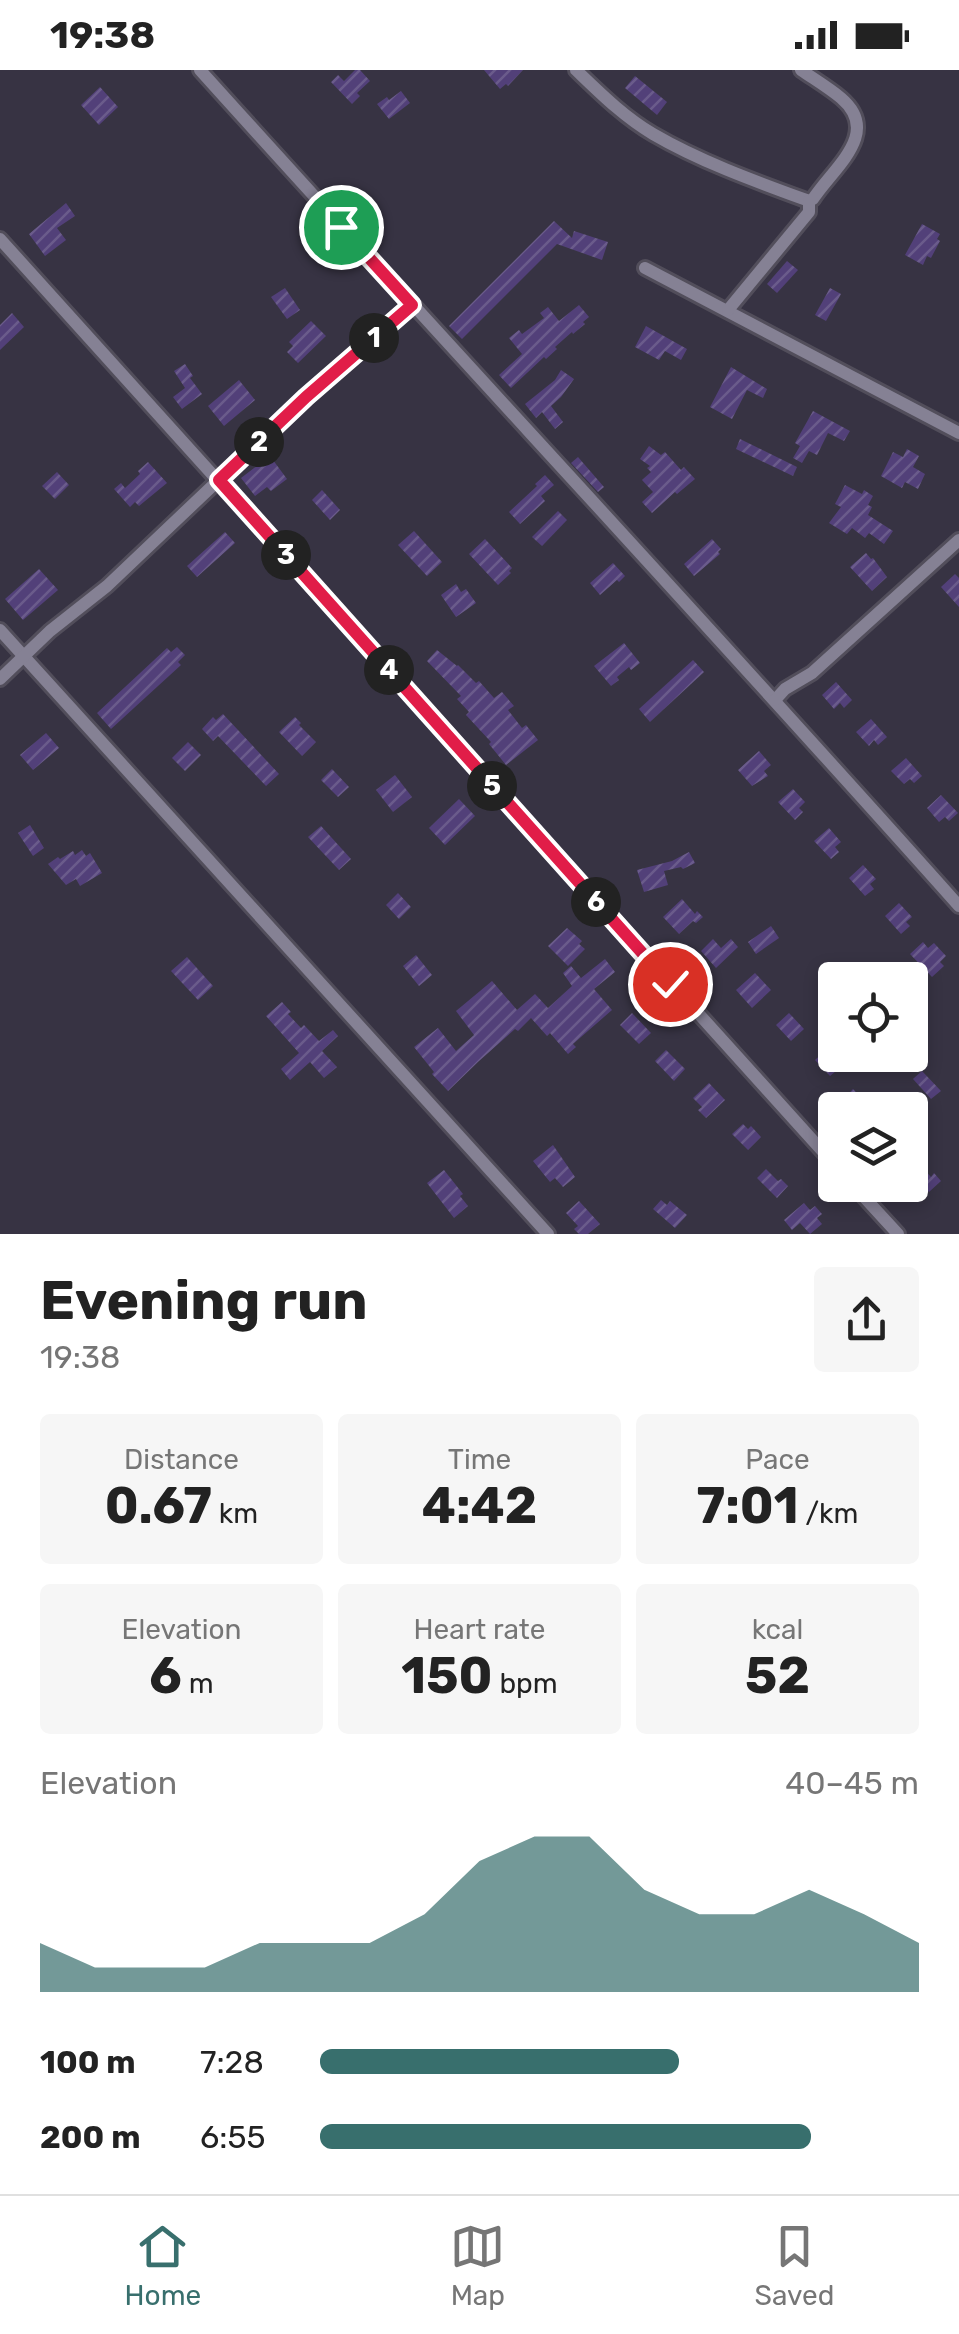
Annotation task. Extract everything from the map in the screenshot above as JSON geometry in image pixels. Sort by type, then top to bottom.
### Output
[{"type":"street","points":[[200,70],[959,906]]},
{"type":"street","points":[[576,70],[606,100],[651,133],[719,166],[809,201],[855,143],[859,128],[858,118],[841,98],[801,70]]},
{"type":"street","points":[[728,310],[809,212],[809,201]]},
{"type":"street","points":[[0,239],[818,1146]]},
{"type":"street","points":[[646,268],[959,433]]},
{"type":"street","points":[[0,679],[107,586],[306,397],[412,305]]},
{"type":"street","points":[[776,700],[812,673],[959,540]]},
{"type":"street","points":[[0,630],[548,1234]]},
{"type":"street","points":[[869,1202],[898,1234]]},
{"type":"building","points":[[355,70],[370,81],[352,104],[331,82],[338,75],[344,81]]},
{"type":"building","points":[[484,70],[523,70],[500,89]]},
{"type":"building","points":[[635,76],[667,102],[657,115],[625,88]]},
{"type":"building","points":[[100,87],[118,107],[99,125],[81,105]]},
{"type":"building","points":[[401,91],[410,103],[389,119],[377,104]]},
{"type":"building","points":[[66,203],[75,216],[57,228],[66,240],[45,256],[29,234]]},
{"type":"building","points":[[554,221],[572,238],[574,231],[608,242],[602,260],[557,244],[462,339],[449,326]]},
{"type":"building","points":[[922,224],[940,234],[931,258],[927,256],[923,265],[905,255]]},
{"type":"building","points":[[787,261],[798,270],[777,293],[767,284]]},
{"type":"building","points":[[285,288],[300,310],[287,319],[271,297]]},
{"type":"building","points":[[830,288],[841,294],[826,321],[815,315]]},
{"type":"building","points":[[579,305],[589,317],[585,324],[511,388],[499,375],[522,354],[509,338],[544,318],[540,313],[548,307],[559,321]]},
{"type":"building","points":[[12,313],[24,327],[0,350],[0,325]]},
{"type":"building","points":[[311,321],[326,336],[298,363],[287,352],[293,346],[289,342]]},
{"type":"building","points":[[646,326],[687,349],[681,360],[665,351],[659,360],[635,347]]},
{"type":"building","points":[[185,364],[202,394],[182,409],[173,397],[185,388],[174,371]]},
{"type":"building","points":[[731,367],[767,389],[763,398],[747,390],[732,419],[710,407]]},
{"type":"building","points":[[561,370],[574,379],[551,406],[563,422],[555,429],[542,412],[536,418],[525,404],[555,380]]},
{"type":"building","points":[[239,380],[255,400],[224,426],[208,406]]},
{"type":"building","points":[[813,411],[850,431],[844,441],[828,433],[817,455],[809,451],[802,463],[793,458],[800,446],[795,443]]},
{"type":"building","points":[[740,439],[797,467],[793,476],[736,449]]},
{"type":"building","points":[[649,446],[661,455],[665,452],[695,479],[652,513],[642,502],[653,492],[642,480],[651,472],[647,468],[650,466],[640,459]]},
{"type":"building","points":[[907,449],[919,456],[913,467],[925,474],[918,489],[905,482],[902,488],[881,476],[893,452],[903,457]]},
{"type":"building","points":[[270,456],[287,479],[271,491],[267,487],[255,496],[241,478]]},
{"type":"building","points":[[578,457],[604,487],[598,492],[571,463]]},
{"type":"building","points":[[148,462],[167,483],[139,506],[135,502],[130,507],[114,489],[121,483],[125,488]]},
{"type":"building","points":[[57,472],[69,485],[55,499],[42,486]]},
{"type":"building","points":[[545,475],[554,485],[541,496],[545,501],[520,524],[509,512]]},
{"type":"building","points":[[845,485],[873,496],[868,515],[893,531],[884,544],[869,533],[865,538],[852,528],[847,534],[829,523],[841,507],[835,504]]},
{"type":"building","points":[[322,490],[340,510],[330,520],[312,500]]},
{"type":"building","points":[[558,511],[567,520],[542,546],[532,537]]},
{"type":"building","points":[[414,531],[442,562],[427,576],[398,545]]},
{"type":"building","points":[[225,532],[235,543],[197,577],[187,566]]},
{"type":"building","points":[[485,539],[512,568],[498,585],[469,554]]},
{"type":"building","points":[[712,539],[721,549],[720,554],[694,576],[684,564]]},
{"type":"building","points":[[866,553],[887,577],[872,591],[850,567]]},
{"type":"building","points":[[613,563],[625,576],[600,595],[590,583]]},
{"type":"building","points":[[39,569],[58,590],[23,620],[5,599]]},
{"type":"building","points":[[955,574],[959,578],[959,607],[941,587]]},
{"type":"building","points":[[456,584],[461,592],[466,589],[476,603],[456,617],[441,595]]},
{"type":"building","points":[[624,643],[640,663],[631,670],[629,667],[611,686],[594,666]]},
{"type":"building","points":[[177,647],[185,655],[178,662],[181,665],[111,729],[97,713],[167,648],[171,652]]},
{"type":"building","points":[[437,650],[476,683],[479,681],[494,698],[502,692],[514,706],[508,710],[538,740],[506,765],[466,715],[469,712],[457,699],[461,696],[427,661]]},
{"type":"building","points":[[693,660],[704,672],[650,722],[639,709]]},
{"type":"building","points":[[836,682],[852,700],[844,708],[840,703],[834,709],[822,695]]},
{"type":"building","points":[[223,714],[279,774],[266,786],[218,736],[213,741],[202,729],[213,717],[216,720]]},
{"type":"building","points":[[295,717],[316,742],[302,756],[279,732]]},
{"type":"building","points":[[871,719],[887,737],[878,745],[874,740],[869,746],[856,732]]},
{"type":"building","points":[[46,733],[59,748],[33,770],[20,755]]},
{"type":"building","points":[[188,742],[201,755],[185,771],[172,758]]},
{"type":"building","points":[[759,751],[771,765],[764,771],[768,776],[752,786],[738,770]]},
{"type":"building","points":[[906,758],[922,776],[914,783],[910,779],[904,784],[891,771]]},
{"type":"building","points":[[332,769],[349,787],[338,797],[321,780]]},
{"type":"building","points":[[395,775],[412,797],[393,812],[376,790]]},
{"type":"building","points":[[793,789],[805,802],[799,808],[803,812],[795,820],[778,802]]},
{"type":"building","points":[[941,795],[958,813],[949,821],[945,817],[939,822],[927,808]]},
{"type":"building","points":[[459,799],[475,816],[445,845],[429,828]]},
{"type":"building","points":[[30,825],[44,848],[33,856],[18,833]]},
{"type":"building","points":[[321,826],[351,859],[339,870],[308,837]]},
{"type":"building","points":[[829,828],[841,842],[835,847],[839,852],[831,859],[814,841]]},
{"type":"building","points":[[82,850],[86,856],[90,853],[102,873],[80,886],[76,879],[66,885],[48,864]]},
{"type":"building","points":[[689,852],[695,863],[664,871],[668,885],[644,892],[637,870]]},
{"type":"building","points":[[863,865],[876,879],[870,884],[874,889],[865,896],[849,878]]},
{"type":"building","points":[[398,893],[411,907],[399,919],[386,905]]},
{"type":"building","points":[[682,899],[703,917],[679,934],[663,917]]},
{"type":"building","points":[[899,903],[912,917],[906,922],[910,926],[901,934],[885,916]]},
{"type":"building","points":[[771,926],[779,938],[756,954],[748,942]]},
{"type":"building","points":[[567,928],[585,949],[568,966],[548,946]]},
{"type":"building","points":[[713,939],[721,948],[731,939],[738,947],[716,968],[701,951]]},
{"type":"building","points":[[923,942],[928,948],[934,943],[946,956],[940,962],[944,966],[932,977],[928,962],[918,962],[910,954]]},
{"type":"building","points":[[416,955],[432,975],[419,986],[403,966]]},
{"type":"building","points":[[187,957],[213,986],[198,1000],[171,971]]},
{"type":"building","points":[[605,959],[615,972],[594,989],[612,1010],[573,1044],[576,1047],[568,1054],[531,1018],[448,1091],[414,1047],[438,1028],[456,1051],[474,1035],[456,1011],[492,981],[517,1010],[535,994],[548,1008],[572,986],[563,973],[571,966],[581,978]]},
{"type":"building","points":[[755,973],[771,990],[752,1008],[736,990]]},
{"type":"building","points":[[282,1002],[301,1028],[304,1025],[319,1041],[333,1030],[338,1036],[322,1051],[337,1067],[324,1078],[310,1062],[290,1080],[281,1069],[299,1053],[266,1016]]},
{"type":"building","points":[[632,1013],[651,1033],[639,1044],[620,1025]]},
{"type":"building","points":[[789,1013],[804,1029],[791,1041],[776,1025]]},
{"type":"building","points":[[666,1050],[685,1069],[674,1081],[655,1061]]},
{"type":"building","points":[[923,1072],[941,1091],[931,1099],[913,1079]]},
{"type":"building","points":[[709,1083],[725,1100],[706,1118],[693,1098]]},
{"type":"building","points":[[743,1124],[748,1129],[751,1126],[761,1137],[748,1150],[732,1134]]},
{"type":"building","points":[[553,1145],[575,1177],[563,1187],[555,1178],[550,1182],[533,1161]]},
{"type":"building","points":[[766,1169],[788,1186],[777,1198],[757,1178]]},
{"type":"building","points":[[444,1170],[468,1206],[454,1218],[427,1183]]},
{"type":"building","points":[[934,1173],[941,1181],[929,1192],[928,1174],[931,1177]]},
{"type":"building","points":[[661,1200],[667,1205],[670,1201],[687,1215],[675,1228],[653,1209]]},
{"type":"building","points":[[579,1201],[600,1224],[588,1234],[579,1234],[574,1229],[578,1226],[566,1213]]},
{"type":"building","points":[[804,1203],[810,1210],[815,1206],[822,1214],[817,1218],[822,1224],[810,1234],[800,1223],[792,1230],[784,1220]]},
{"type":"route","points":[[341,227],[412,305],[306,397],[219,480],[670,984]]}]
